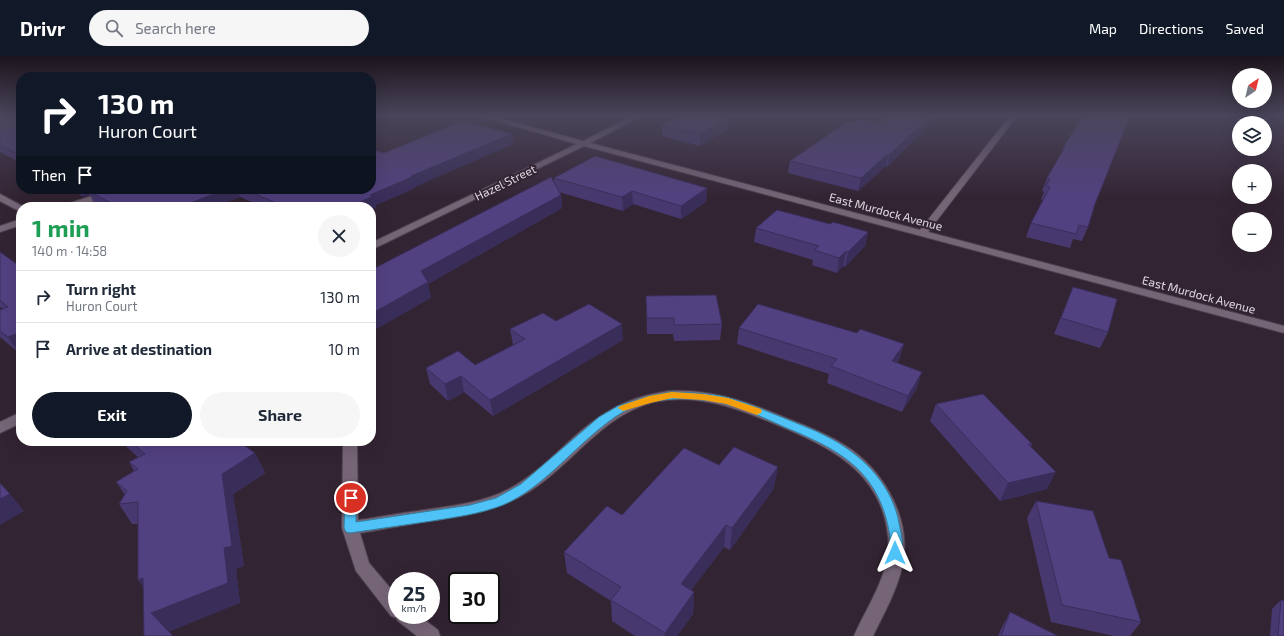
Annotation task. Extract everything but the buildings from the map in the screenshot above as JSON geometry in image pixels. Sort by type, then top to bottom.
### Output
[{"type":"street","name":"East Murdock Avenue","points":[[580,143],[1284,330]]},
{"type":"street","points":[[922,234],[993,143]]},
{"type":"street","name":"Hazel Street","points":[[376,245],[583,144]]},
{"type":"street","points":[[82,202],[106,194]]},
{"type":"street","points":[[0,197],[16,206]]},
{"type":"street","points":[[0,229],[16,224]]},
{"type":"street","points":[[350,528],[470,510],[500,501],[525,487],[603,420],[628,406],[672,395],[703,397],[728,401],[822,438],[864,468],[878,486],[890,512],[896,538],[894,568],[887,588],[863,636]]},
{"type":"street","points":[[0,428],[16,420]]},
{"type":"street","points":[[350,446],[350,528],[362,566],[388,599]]},
{"type":"street","points":[[416,624],[431,636]]},
{"type":"slow traffic","points":[[623,408],[672,395],[703,397],[728,401],[757,412]]},
{"type":"route","points":[[351,498],[350,528],[470,510],[500,501],[525,487],[547,470],[603,420],[622,408],[672,395],[703,397],[728,401],[822,438],[864,468],[878,486],[890,512],[896,538],[895,553]]}]
